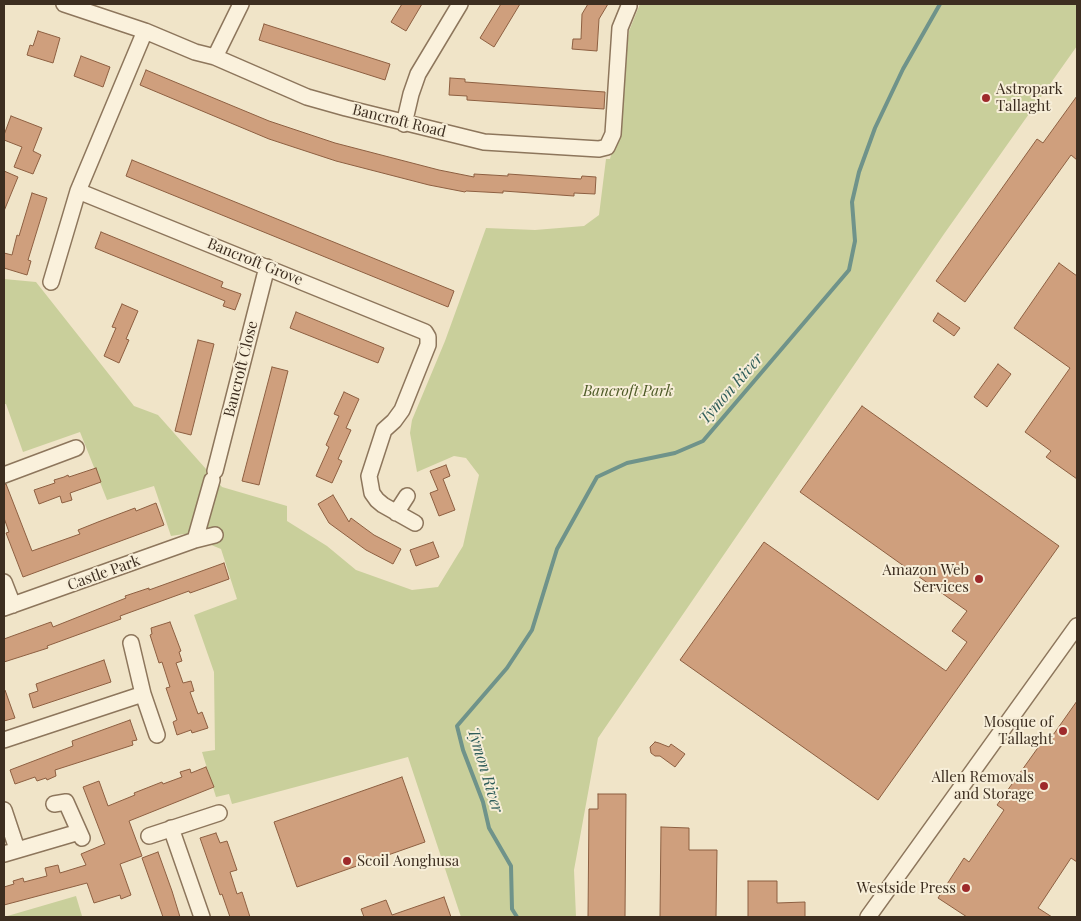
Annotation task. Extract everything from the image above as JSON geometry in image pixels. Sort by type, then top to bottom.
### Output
[{"type":"street","name":"Bancroft Road","points":[[64,4],[145,31],[195,52],[215,57],[307,97],[404,124],[484,142],[599,149],[607,147],[613,134],[620,28],[629,6]]},
{"type":"street","points":[[215,57],[241,4]]},
{"type":"street","points":[[404,124],[418,74],[460,4]]},
{"type":"street","points":[[51,282],[78,191],[145,31]]},
{"type":"street","name":"Bancroft Grove","points":[[78,191],[425,332],[428,337],[428,345],[402,410],[384,430],[369,476],[372,493],[377,500],[396,512]]},
{"type":"street","name":"Bancroft Close","points":[[195,540],[267,267]]},
{"type":"street","points":[[4,475],[76,448]]},
{"type":"street","points":[[407,496],[396,512],[414,523]]},
{"type":"street","name":"Castle Park","points":[[4,582],[8,607],[195,540],[215,535]]},
{"type":"street","points":[[868,917],[1077,626]]},
{"type":"street","points":[[132,643],[143,694],[157,735]]},
{"type":"street","points":[[4,740],[143,694]]},
{"type":"street","points":[[4,810],[10,852],[80,835],[66,802],[54,804]]},
{"type":"street","points":[[149,836],[219,813]]},
{"type":"street","points":[[171,828],[202,917]]},
{"type":"green space","name":"Bancroft Park","points":[[640,4],[1077,4],[1077,46],[944,234],[598,738],[574,870],[576,917],[461,917],[408,757],[232,804],[229,794],[216,797],[202,752],[215,750],[214,672],[194,615],[237,599],[221,549],[184,534],[171,536],[154,486],[107,500],[80,432],[23,452],[6,404],[4,404],[4,279],[36,282],[134,406],[158,415],[222,487],[287,506],[287,521],[327,546],[356,570],[412,590],[438,587],[463,546],[479,475],[466,458],[454,456],[417,472],[410,433],[412,420],[445,341],[486,228],[535,230],[584,226],[599,215],[606,159],[610,159],[616,136],[629,31]]},
{"type":"green space","points":[[76,896],[82,916],[4,917]]},
{"type":"building","points":[[402,4],[422,4],[406,31],[391,22]]},
{"type":"building","points":[[501,4],[520,4],[494,47],[480,38]]},
{"type":"building","points":[[588,4],[608,4],[599,19],[597,51],[572,49],[573,39],[581,39],[582,14]]},
{"type":"building","points":[[264,24],[390,64],[385,80],[259,40]]},
{"type":"building","points":[[38,31],[60,38],[53,63],[27,55],[30,45],[33,46]]},
{"type":"building","points":[[81,56],[110,67],[103,87],[74,76]]},
{"type":"building","points":[[146,70],[269,121],[335,143],[439,170],[474,177],[474,174],[508,176],[508,174],[581,179],[582,176],[596,177],[595,194],[574,193],[574,196],[503,191],[503,193],[465,192],[429,185],[336,161],[269,139],[140,85]]},
{"type":"building","points":[[450,78],[465,79],[465,82],[605,92],[604,109],[467,100],[467,96],[449,95]]},
{"type":"building","points":[[1077,96],[1077,160],[1071,155],[965,302],[936,281],[1037,139],[1043,143]]},
{"type":"building","points":[[11,116],[42,128],[33,151],[41,155],[33,174],[14,167],[22,147],[4,140]]},
{"type":"building","points":[[132,160],[454,291],[448,307],[126,176]]},
{"type":"building","points":[[4,171],[18,177],[4,211]]},
{"type":"building","points":[[32,193],[47,198],[28,260],[31,261],[27,275],[4,268],[4,253],[12,255]]},
{"type":"building","points":[[101,232],[223,282],[221,287],[241,294],[235,310],[223,306],[225,301],[95,248]]},
{"type":"building","points":[[1059,263],[1077,276],[1077,479],[1046,457],[1051,451],[1025,432],[1070,368],[1014,328]]},
{"type":"building","points":[[122,304],[138,311],[126,339],[129,340],[119,363],[104,356],[116,328],[112,327]]},
{"type":"building","points":[[296,312],[384,348],[378,363],[290,328]]},
{"type":"building","points":[[938,313],[960,328],[954,336],[933,321]]},
{"type":"building","points":[[198,340],[214,344],[191,435],[175,431]]},
{"type":"building","points":[[998,364],[1011,374],[987,407],[974,397]]},
{"type":"building","points":[[272,367],[288,371],[259,485],[242,481]]},
{"type":"building","points":[[344,392],[359,399],[346,428],[351,430],[338,459],[342,461],[332,483],[316,476],[329,447],[326,445],[339,416],[334,414]]},
{"type":"building","name":"Amazon Web Services","points":[[862,406],[1059,546],[878,800],[680,660],[764,542],[946,671],[967,642],[952,631],[967,611],[800,492]]},
{"type":"building","points":[[446,465],[450,476],[443,479],[455,510],[439,516],[430,493],[438,490],[430,471]]},
{"type":"building","points":[[96,468],[101,482],[70,493],[72,500],[62,503],[60,496],[39,504],[34,490],[55,483],[54,480],[68,475],[69,477]]},
{"type":"building","points":[[4,484],[6,484],[32,551],[80,534],[78,530],[98,522],[135,508],[136,511],[156,503],[164,525],[23,577],[6,533],[9,532],[4,518]]},
{"type":"building","points":[[333,495],[349,522],[351,518],[374,535],[401,549],[393,564],[366,550],[329,523],[318,504]]},
{"type":"building","points":[[433,542],[439,557],[416,566],[410,550]]},
{"type":"building","points":[[224,563],[229,579],[120,616],[121,619],[47,646],[48,648],[4,662],[4,639],[51,622],[53,627],[126,598],[125,596],[149,588],[149,590]]},
{"type":"building","points":[[170,622],[181,651],[179,652],[182,661],[176,663],[183,683],[191,681],[194,691],[190,692],[198,714],[202,712],[208,728],[192,733],[191,730],[177,735],[173,722],[177,720],[166,688],[170,687],[162,662],[159,663],[150,635],[152,634],[151,628]]},
{"type":"building","points":[[104,660],[111,682],[33,708],[29,694],[38,691],[36,684]]},
{"type":"building","points":[[4,690],[15,718],[4,721]]},
{"type":"building","points":[[1077,701],[1077,862],[1071,858],[1038,908],[1052,917],[967,917],[938,898],[964,858],[969,862],[1004,810],[997,805],[1042,742],[1046,745]]},
{"type":"building","points":[[130,720],[137,740],[132,741],[133,745],[55,770],[56,776],[47,780],[46,778],[37,781],[35,777],[15,784],[10,770],[73,746],[72,741]]},
{"type":"building","points":[[655,742],[669,747],[671,744],[685,754],[675,767],[660,756],[655,756],[651,753],[650,747]]},
{"type":"building","points":[[206,767],[214,787],[129,821],[142,856],[120,864],[131,895],[121,899],[120,895],[94,903],[87,883],[4,905],[4,887],[14,884],[13,881],[23,878],[24,882],[47,876],[45,868],[58,865],[60,873],[86,865],[81,854],[105,844],[83,787],[99,781],[108,806],[162,782],[163,784],[182,777],[180,772],[190,769],[191,773]]},
{"type":"building","points":[[402,777],[425,842],[297,887],[274,822]]},
{"type":"building","points":[[598,794],[626,794],[625,917],[588,917],[589,809],[598,809]]},
{"type":"building","points":[[661,827],[689,828],[689,850],[717,850],[716,917],[660,917]]},
{"type":"building","points":[[216,833],[220,843],[227,841],[237,870],[230,872],[237,894],[242,892],[250,917],[230,917],[222,894],[220,895],[200,838]]},
{"type":"building","points":[[158,852],[180,917],[163,917],[142,858]]},
{"type":"building","points":[[748,881],[777,881],[777,903],[805,902],[805,917],[748,917]]},
{"type":"building","points":[[444,897],[451,917],[364,917],[361,909],[386,900],[392,915]]},
{"type":"waterway","name":"Tymon River","points":[[517,917],[512,909],[511,866],[489,828],[483,802],[463,750],[457,726],[507,668],[532,630],[557,549],[597,477],[627,463],[675,453],[703,441],[849,270],[855,241],[852,202],[859,172],[875,128],[903,69],[940,4]]},
{"type":"place","name":"Astropark Tallaght","points":[[986,98]]},
{"type":"place","name":"Amazon Web Services","points":[[979,579]]},
{"type":"place","name":"Mosque of Tallaght","points":[[1063,731]]},
{"type":"place","name":"Allen Removals and Storage","points":[[1044,786]]},
{"type":"place","name":"Scoil Aonghusa","points":[[347,861]]},
{"type":"place","name":"Westside Press","points":[[966,888]]}]
